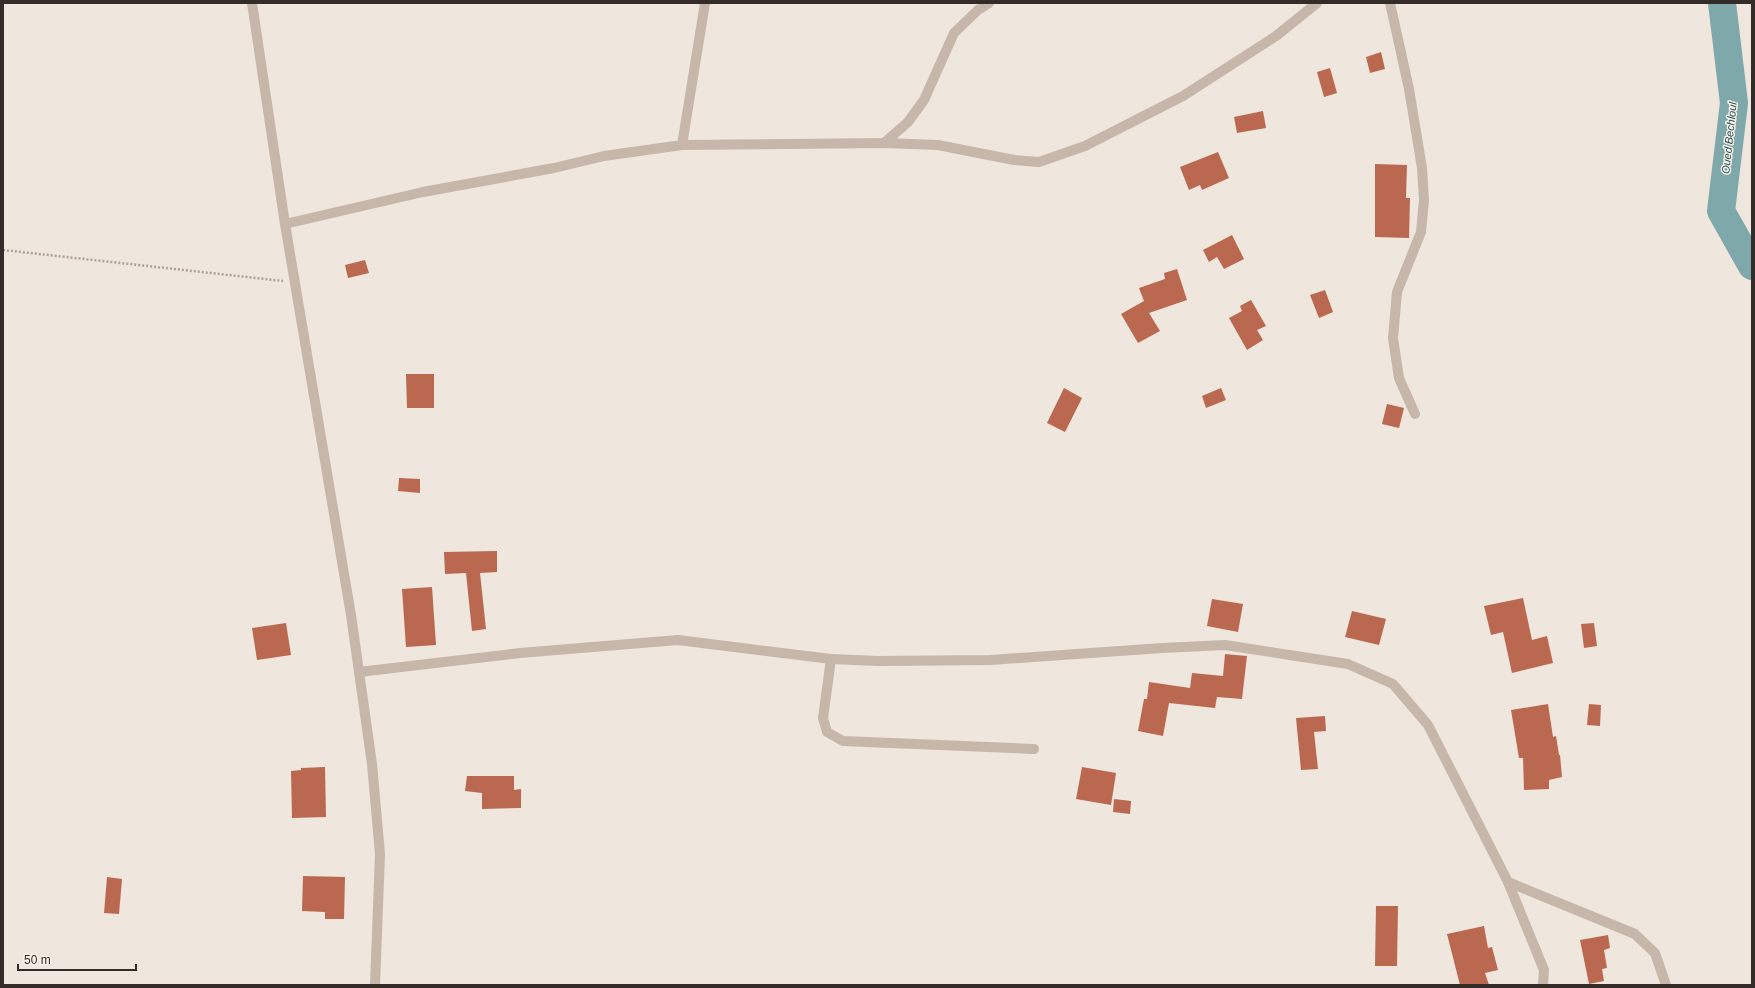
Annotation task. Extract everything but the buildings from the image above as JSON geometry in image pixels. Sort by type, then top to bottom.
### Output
[{"type":"street","points":[[252,3],[285,224],[351,615],[372,764],[380,854],[375,985]]},
{"type":"street","points":[[682,145],[705,3]]},
{"type":"street","points":[[884,142],[908,122],[924,100],[954,33],[978,10],[989,3]]},
{"type":"street","points":[[285,224],[423,192],[554,168],[604,156],[682,145],[884,142],[938,145],[1014,160],[1039,162],[1085,146],[1183,96],[1276,36],[1317,3]]},
{"type":"street","points":[[1390,3],[1410,89],[1422,168],[1424,200],[1422,232],[1397,292],[1392,338],[1399,378],[1414,414]]},
{"type":"street","points":[[359,672],[520,653],[678,640],[831,659],[878,661],[991,660],[1226,645],[1348,664],[1393,684],[1428,725],[1508,882],[1544,970],[1544,985]]},
{"type":"street","points":[[831,659],[823,718],[828,732],[843,741],[1034,749]]},
{"type":"street","points":[[1508,882],[1635,934],[1655,953],[1666,985]]},
{"type":"path","points":[[3,250],[295,282]]},
{"type":"waterway","name":"Oued Bechloul","points":[[1722,3],[1734,103],[1721,211],[1752,266]]}]
